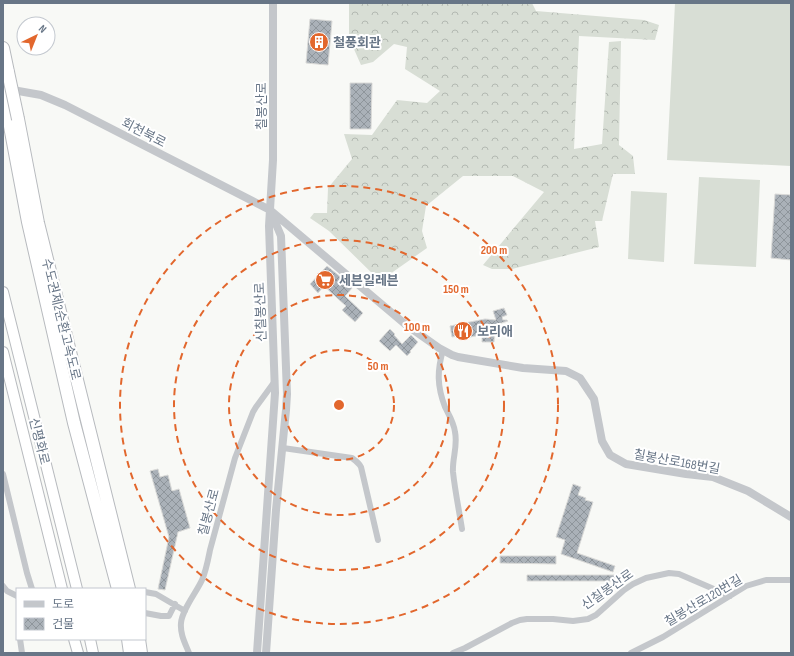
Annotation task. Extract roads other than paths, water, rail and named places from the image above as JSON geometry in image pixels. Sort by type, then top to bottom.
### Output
[{"type":"highway","name":"수도권제2순환고속도로","points":[[3,48],[8,72],[13,118]]},
{"type":"highway","name":"수도권제2순환고속도로","points":[[3,89],[13,118],[126,586]]},
{"type":"highway","name":"신평화로","points":[[3,292],[77,588]]},
{"type":"highway","name":"신평화로","points":[[3,352],[62,588]]},
{"type":"highway","points":[[74,640],[78,653]]},
{"type":"highway","points":[[90,640],[93,653]]},
{"type":"highway","points":[[128,640],[130,653]]},
{"type":"highway","points":[[139,640],[142,653]]},
{"type":"street","name":"칠봉산로","points":[[270,210],[273,160],[273,3]]},
{"type":"street","name":"회천북로","points":[[3,89],[12,89],[41,95],[65,105],[270,210]]},
{"type":"street","name":"칠봉산로168번길","points":[[270,210],[405,324],[443,350],[458,357],[523,368],[566,371],[580,378],[594,399],[602,441],[610,455],[626,464],[713,477],[748,491],[791,517]]},
{"type":"street","name":"신칠봉산로","points":[[257,653],[275,401],[269,226],[270,210]]},
{"type":"street","name":"신칠봉산로","points":[[266,653],[276,510],[287,394],[281,236],[270,210]]},
{"type":"street","points":[[443,350],[439,362],[438,376],[443,402],[455,432],[456,441],[453,473],[462,529]]},
{"type":"street","name":"칠봉산로","points":[[189,653],[181,632],[181,622],[185,611],[202,580],[208,563],[210,550],[235,458],[256,407],[275,381]]},
{"type":"street","points":[[282,448],[352,458],[356,461],[360,467],[378,540]]},
{"type":"street","points":[[3,474],[32,588]]},
{"type":"street","name":"신칠봉산로","points":[[453,653],[520,620],[553,619],[573,621],[588,619],[596,615],[633,584],[646,578],[669,573],[679,574],[730,596]]},
{"type":"street","name":"칠봉산로120번길","points":[[631,653],[663,637],[746,586],[766,580],[791,580]]},
{"type":"street","points":[[3,586],[16,595]]},
{"type":"street","points":[[146,592],[156,594],[185,611]]},
{"type":"street","points":[[146,613],[169,616],[175,604]]},
{"type":"street","points":[[20,640],[22,653]]},
{"type":"place","name":"철풍회관","points":[[319,42]]},
{"type":"place","name":"세븐일레븐","points":[[325,280]]},
{"type":"place","name":"보리애","points":[[463,331]]}]
